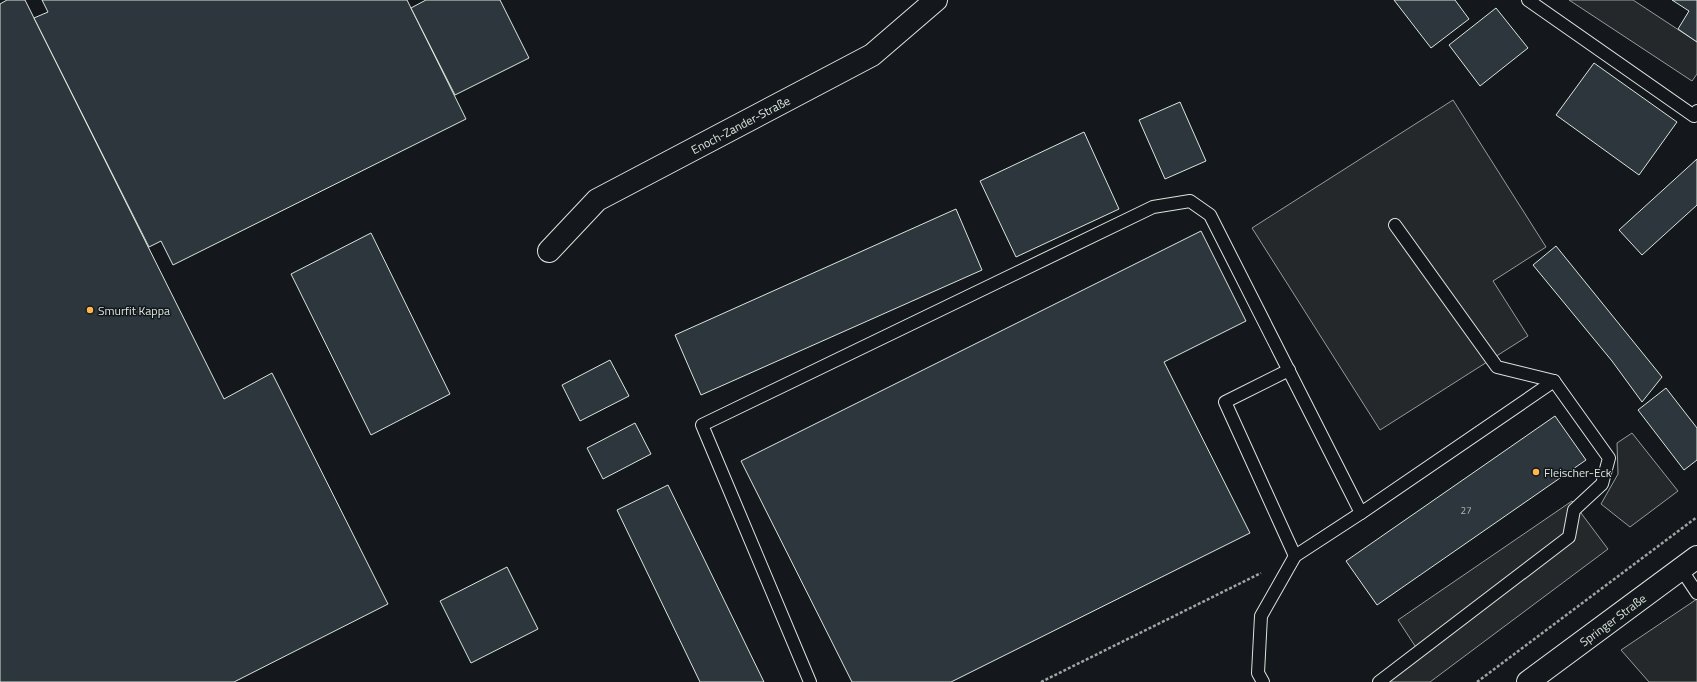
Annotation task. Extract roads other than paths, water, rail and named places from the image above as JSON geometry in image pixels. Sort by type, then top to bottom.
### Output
[{"type":"street","name":"Enoch-Zander-Straße","points":[[549,251],[597,200],[872,55],[936,0]]},
{"type":"street","name":"Springer Straße","points":[[1528,682],[1689,563]]},
{"type":"lane","points":[[1528,0],[1694,116],[1697,111]]},
{"type":"lane","points":[[810,682],[702,425],[1153,207],[1190,201],[1210,215],[1361,513]]},
{"type":"lane","points":[[1379,682],[1569,537],[1574,510],[1602,484],[1609,458],[1554,381],[1498,367],[1395,225]]},
{"type":"lane","points":[[1289,370],[1225,402],[1295,556]]},
{"type":"lane","points":[[1264,682],[1258,673],[1261,616],[1295,556],[1361,513],[1554,381]]},
{"type":"lane","points":[[1689,563],[1697,593]]},
{"type":"place","name":"Smurfit Kappa","points":[[90,310]]},
{"type":"place","name":"Fleischer-Eck","points":[[1536,472]]}]
